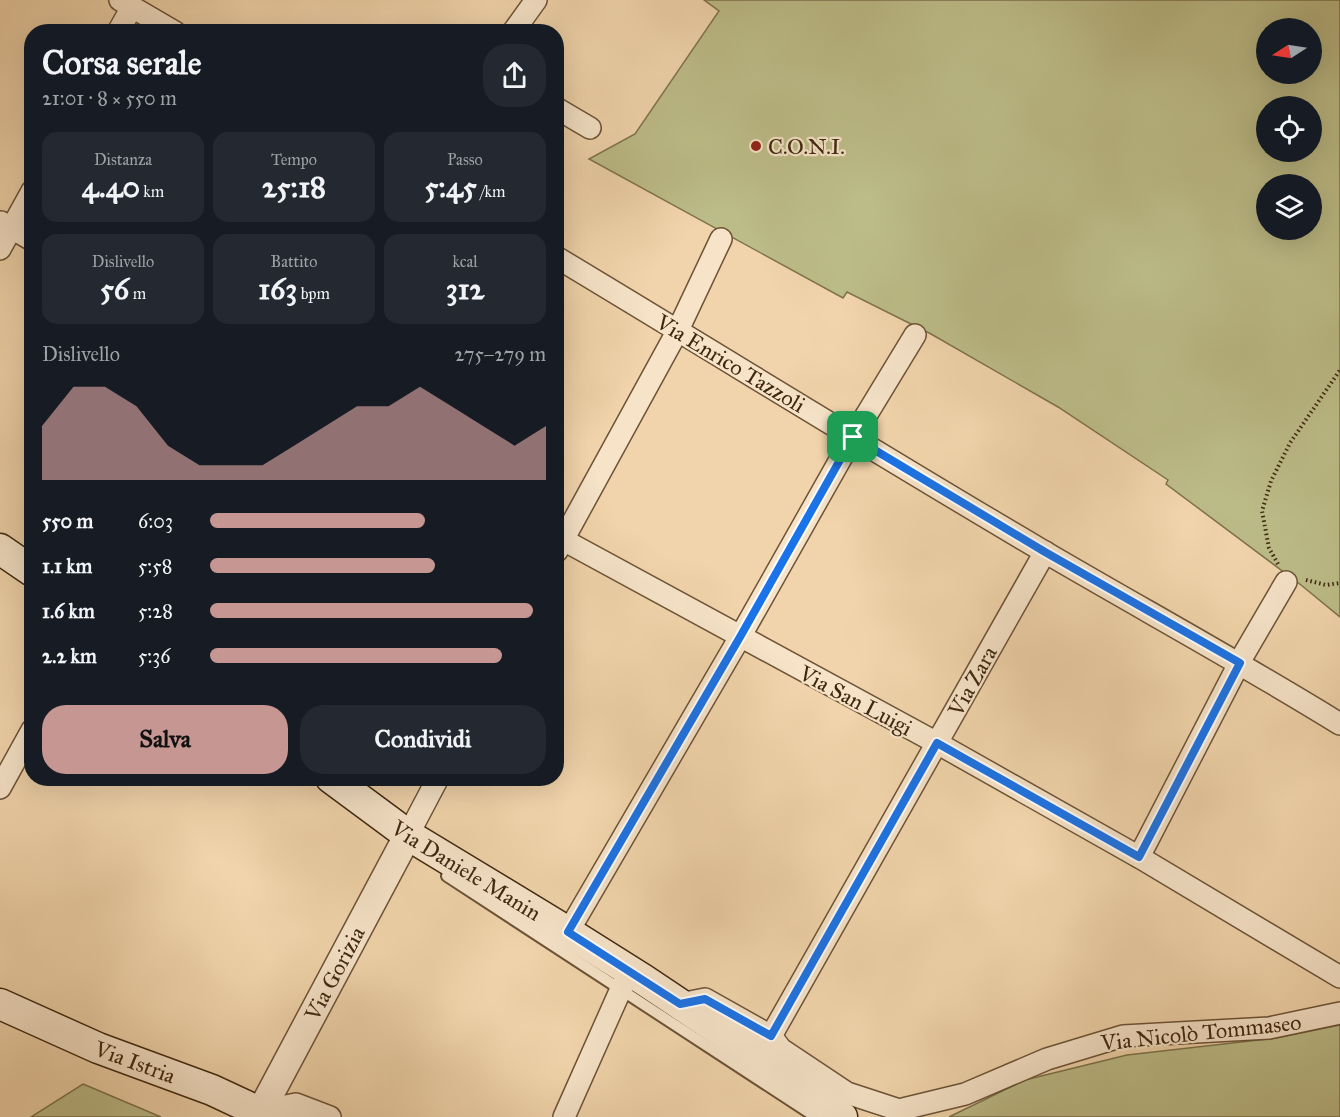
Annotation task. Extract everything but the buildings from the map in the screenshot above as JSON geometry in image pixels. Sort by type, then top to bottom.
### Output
[{"type":"main road","points":[[0,549],[24,566]]},
{"type":"main road","name":"Via Daniele Manin","points":[[341,786],[416,846],[568,932],[625,981],[680,1004],[842,1117]]},
{"type":"main road","name":"Via Istria","points":[[0,1004],[98,1048],[212,1090],[266,1114]]},
{"type":"street","points":[[519,24],[536,0]]},
{"type":"street","points":[[120,24],[126,3],[161,24]]},
{"type":"street","points":[[564,113],[590,128]]},
{"type":"street","points":[[0,249],[6,225],[24,201]]},
{"type":"street","points":[[6,225],[24,235]]},
{"type":"street","points":[[564,533],[678,330],[721,239]]},
{"type":"street","name":"Via Enrico Tazzoli","points":[[564,262],[1045,552],[1240,663],[1340,724]]},
{"type":"street","points":[[568,932],[740,637],[853,437],[915,335]]},
{"type":"street","name":"Via San Luigi","points":[[564,545],[937,743],[1139,857],[1340,977]]},
{"type":"street","name":"Via Zara","points":[[771,1036],[1045,552]]},
{"type":"street","points":[[1139,857],[1240,663],[1286,582]]},
{"type":"street","points":[[0,788],[24,744]]},
{"type":"street","points":[[416,846],[435,786]]},
{"type":"street","name":"Via Gorizia","points":[[266,1114],[416,846]]},
{"type":"street","points":[[564,1117],[625,981]]},
{"type":"street","points":[[680,1004],[705,999],[771,1036]]},
{"type":"street","name":"Via Nicolò Tommaseo","points":[[771,1036],[781,1049],[848,1093],[899,1110],[965,1094],[1047,1059],[1123,1036],[1269,1028],[1340,1013]]},
{"type":"street","points":[[266,1114],[296,1104],[330,1117]]},
{"type":"lane","points":[[439,870],[625,981],[816,1117]]},
{"type":"lane","points":[[266,1114],[299,1117]]},
{"type":"path","points":[[1340,370],[1290,443],[1271,481],[1262,511],[1269,548],[1286,582],[1306,580],[1326,585],[1340,583]]},
{"type":"green space","points":[[704,0],[1340,0],[1340,617],[1166,484],[1168,480],[1058,407],[931,334],[847,292],[843,298],[589,159],[635,134],[719,11]]},
{"type":"green space","points":[[1340,1025],[1340,1117],[949,1117],[1025,1080],[1127,1055],[1276,1038]]},
{"type":"green space","points":[[83,1084],[161,1117],[31,1117]]},
{"type":"place","name":"C.O.N.I.","points":[[756,146]]},
{"type":"route","points":[[853,437],[1045,552],[1240,663],[1139,857],[937,743],[771,1036],[705,999],[680,1004],[568,932],[740,637],[853,437]]}]
